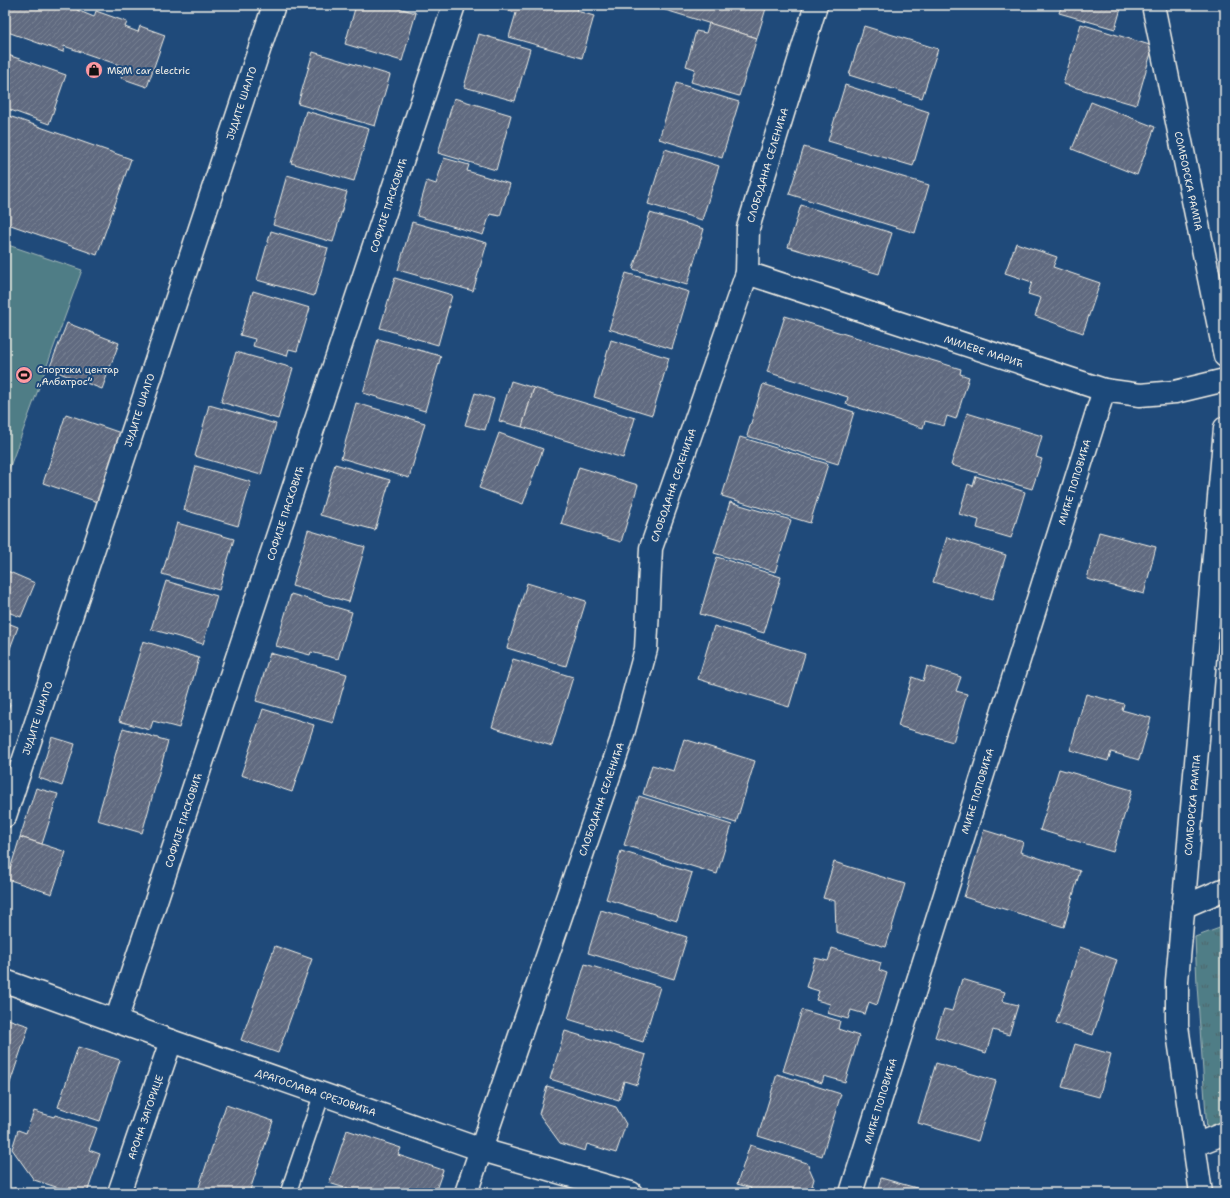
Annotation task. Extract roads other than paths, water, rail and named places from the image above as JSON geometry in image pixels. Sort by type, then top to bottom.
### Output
[{"type":"street","name":"ЈУДИТЕ ШАЛГО","points":[[5,816],[274,5]]},
{"type":"street","name":"СОФИЈЕ ПАСКОВИЋ","points":[[116,1021],[454,5]]},
{"type":"street","name":"СЛОБОДАНА СЕЛЕНИЋА","points":[[466,1193],[621,741],[646,649],[651,548],[747,274],[748,228],[816,5]]},
{"type":"street","name":"СОМБОРСКА РАМПА","points":[[1154,5],[1225,356]]},
{"type":"street","name":"МИЛЕВЕ МАРИЋ","points":[[747,274],[1104,390],[1140,395],[1175,392],[1225,380]]},
{"type":"street","name":"МИЋЕ ПОПОВИЋА","points":[[851,1193],[1104,390]]},
{"type":"street","name":"СОМБОРСКА РАМПА","points":[[1203,1189],[1177,1026],[1177,981],[1225,428]]},
{"type":"street","points":[[1183,907],[1225,889]]},
{"type":"street","name":"ДРАГОСЛАВА СРЕЈОВИЋА","points":[[5,981],[482,1150],[631,1193]]},
{"type":"street","name":"АРОНА ЗАГОРИЦЕ","points":[[119,1193],[171,1041]]},
{"type":"street","points":[[1195,1145],[1225,1133]]},
{"type":"lane","points":[[288,1193],[322,1094]]},
{"type":"place","name":"M&M car electric","points":[[94,70]]},
{"type":"place","name":"Спортски центар „Албатрос”","points":[[24,375]]}]
